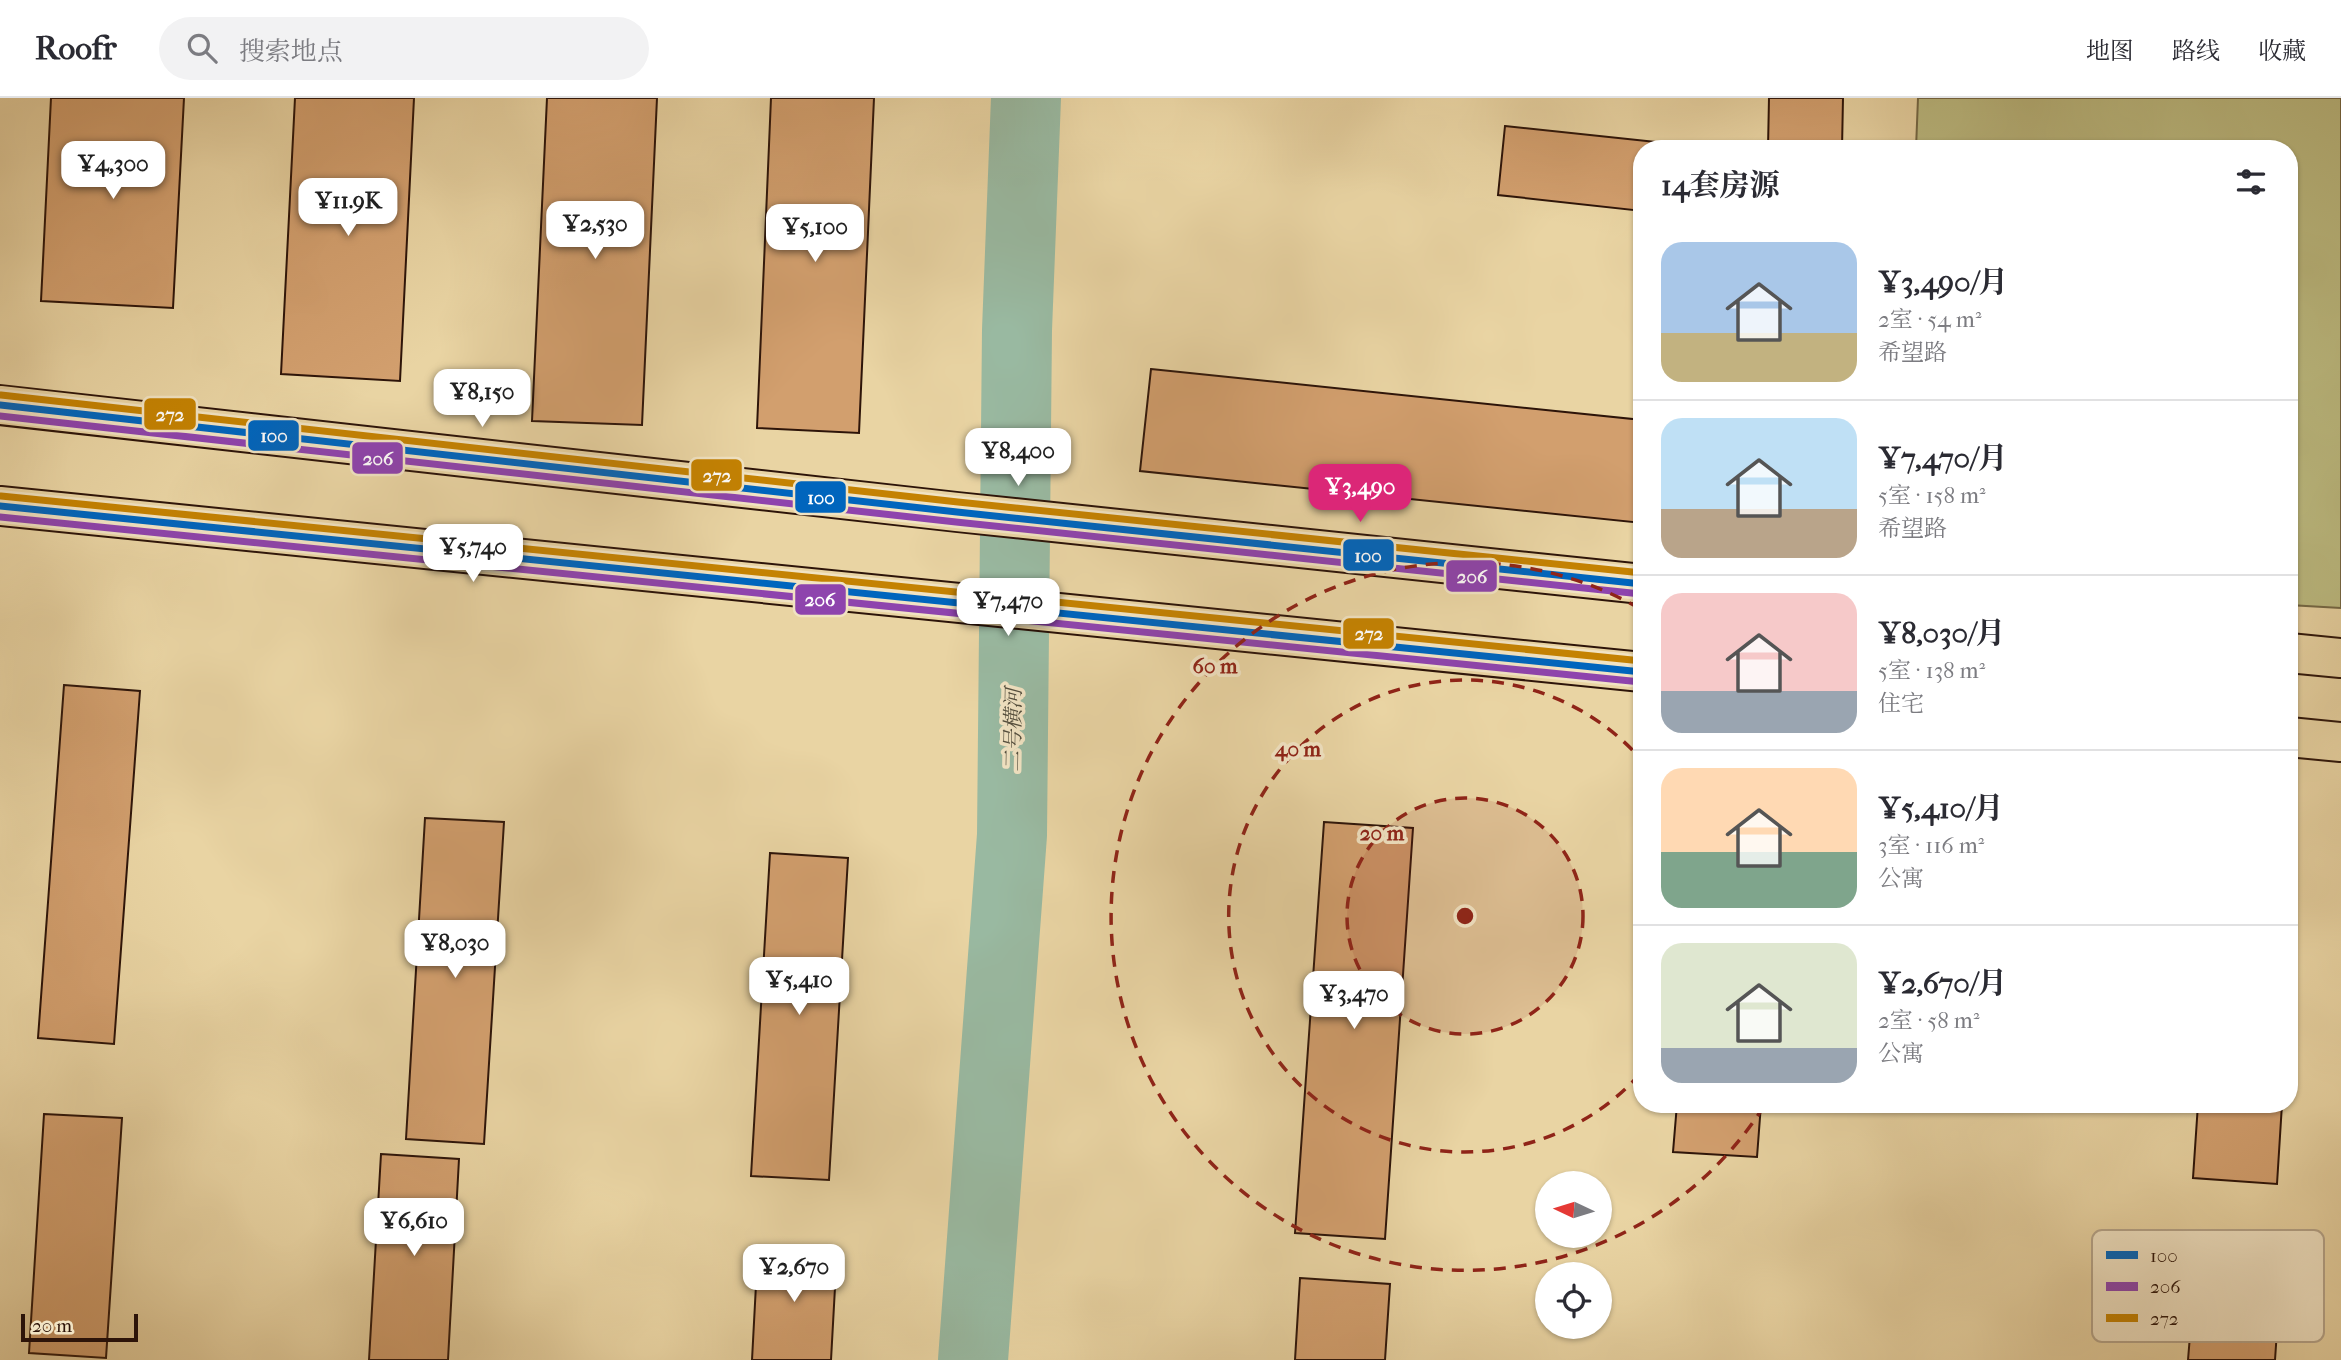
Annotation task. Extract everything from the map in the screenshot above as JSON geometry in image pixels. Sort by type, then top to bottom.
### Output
[{"type":"main road","points":[[0,405],[957,512],[1633,583]]},
{"type":"main road","points":[[0,506],[1633,671]]},
{"type":"main road","points":[[2298,654],[2341,658]]},
{"type":"main road","points":[[2298,738],[2341,742]]},
{"type":"shaded area","points":[[1918,98],[2341,98],[2341,608],[2298,606],[2298,140],[1916,140]]},
{"type":"building","points":[[51,98],[184,98],[173,308],[41,301]]},
{"type":"building","points":[[295,98],[414,98],[400,381],[281,374]]},
{"type":"building","points":[[547,98],[657,98],[642,425],[532,421]]},
{"type":"building","points":[[771,98],[874,98],[859,433],[757,428]]},
{"type":"building","points":[[1769,98],[1843,98],[1842,140],[1768,140]]},
{"type":"building","points":[[1505,126],[1637,140],[1633,140],[1633,210],[1498,195]]},
{"type":"building","points":[[1151,369],[1633,419],[1633,522],[1140,471]]},
{"type":"building","points":[[64,685],[140,691],[114,1044],[38,1038]]},
{"type":"building","points":[[425,818],[504,822],[484,1144],[406,1139]]},
{"type":"building","points":[[1324,822],[1413,828],[1385,1239],[1295,1233]]},
{"type":"building","points":[[770,853],[848,858],[829,1180],[751,1176]]},
{"type":"building","points":[[1676,1113],[1760,1113],[1757,1157],[1673,1152]]},
{"type":"building","points":[[2197,1113],[2281,1113],[2277,1184],[2193,1178]]},
{"type":"building","points":[[44,1114],[122,1118],[106,1358],[29,1353]]},
{"type":"building","points":[[381,1154],[459,1159],[448,1360],[369,1360]]},
{"type":"building","points":[[758,1247],[837,1251],[831,1360],[752,1360]]},
{"type":"building","points":[[1300,1278],[1390,1284],[1385,1360],[1295,1360]]},
{"type":"building","points":[[2189,1342],[2276,1342],[2275,1360],[2188,1360]]},
{"type":"waterway","name":"二号横河","points":[[973,1360],[1012,835],[1017,330],[1026,98]]},
{"type":"transit line","name":"272","points":[[1,395],[958,502],[1633,572]]},
{"type":"transit line","name":"100","points":[[0,405],[957,512],[1633,583]]},
{"type":"transit line","name":"206","points":[[0,416],[956,522],[1633,593]]},
{"type":"transit line","name":"272","points":[[1,496],[1633,660]]},
{"type":"transit line","name":"100","points":[[0,506],[1633,671]]},
{"type":"transit line","name":"206","points":[[0,517],[1633,681]]}]
